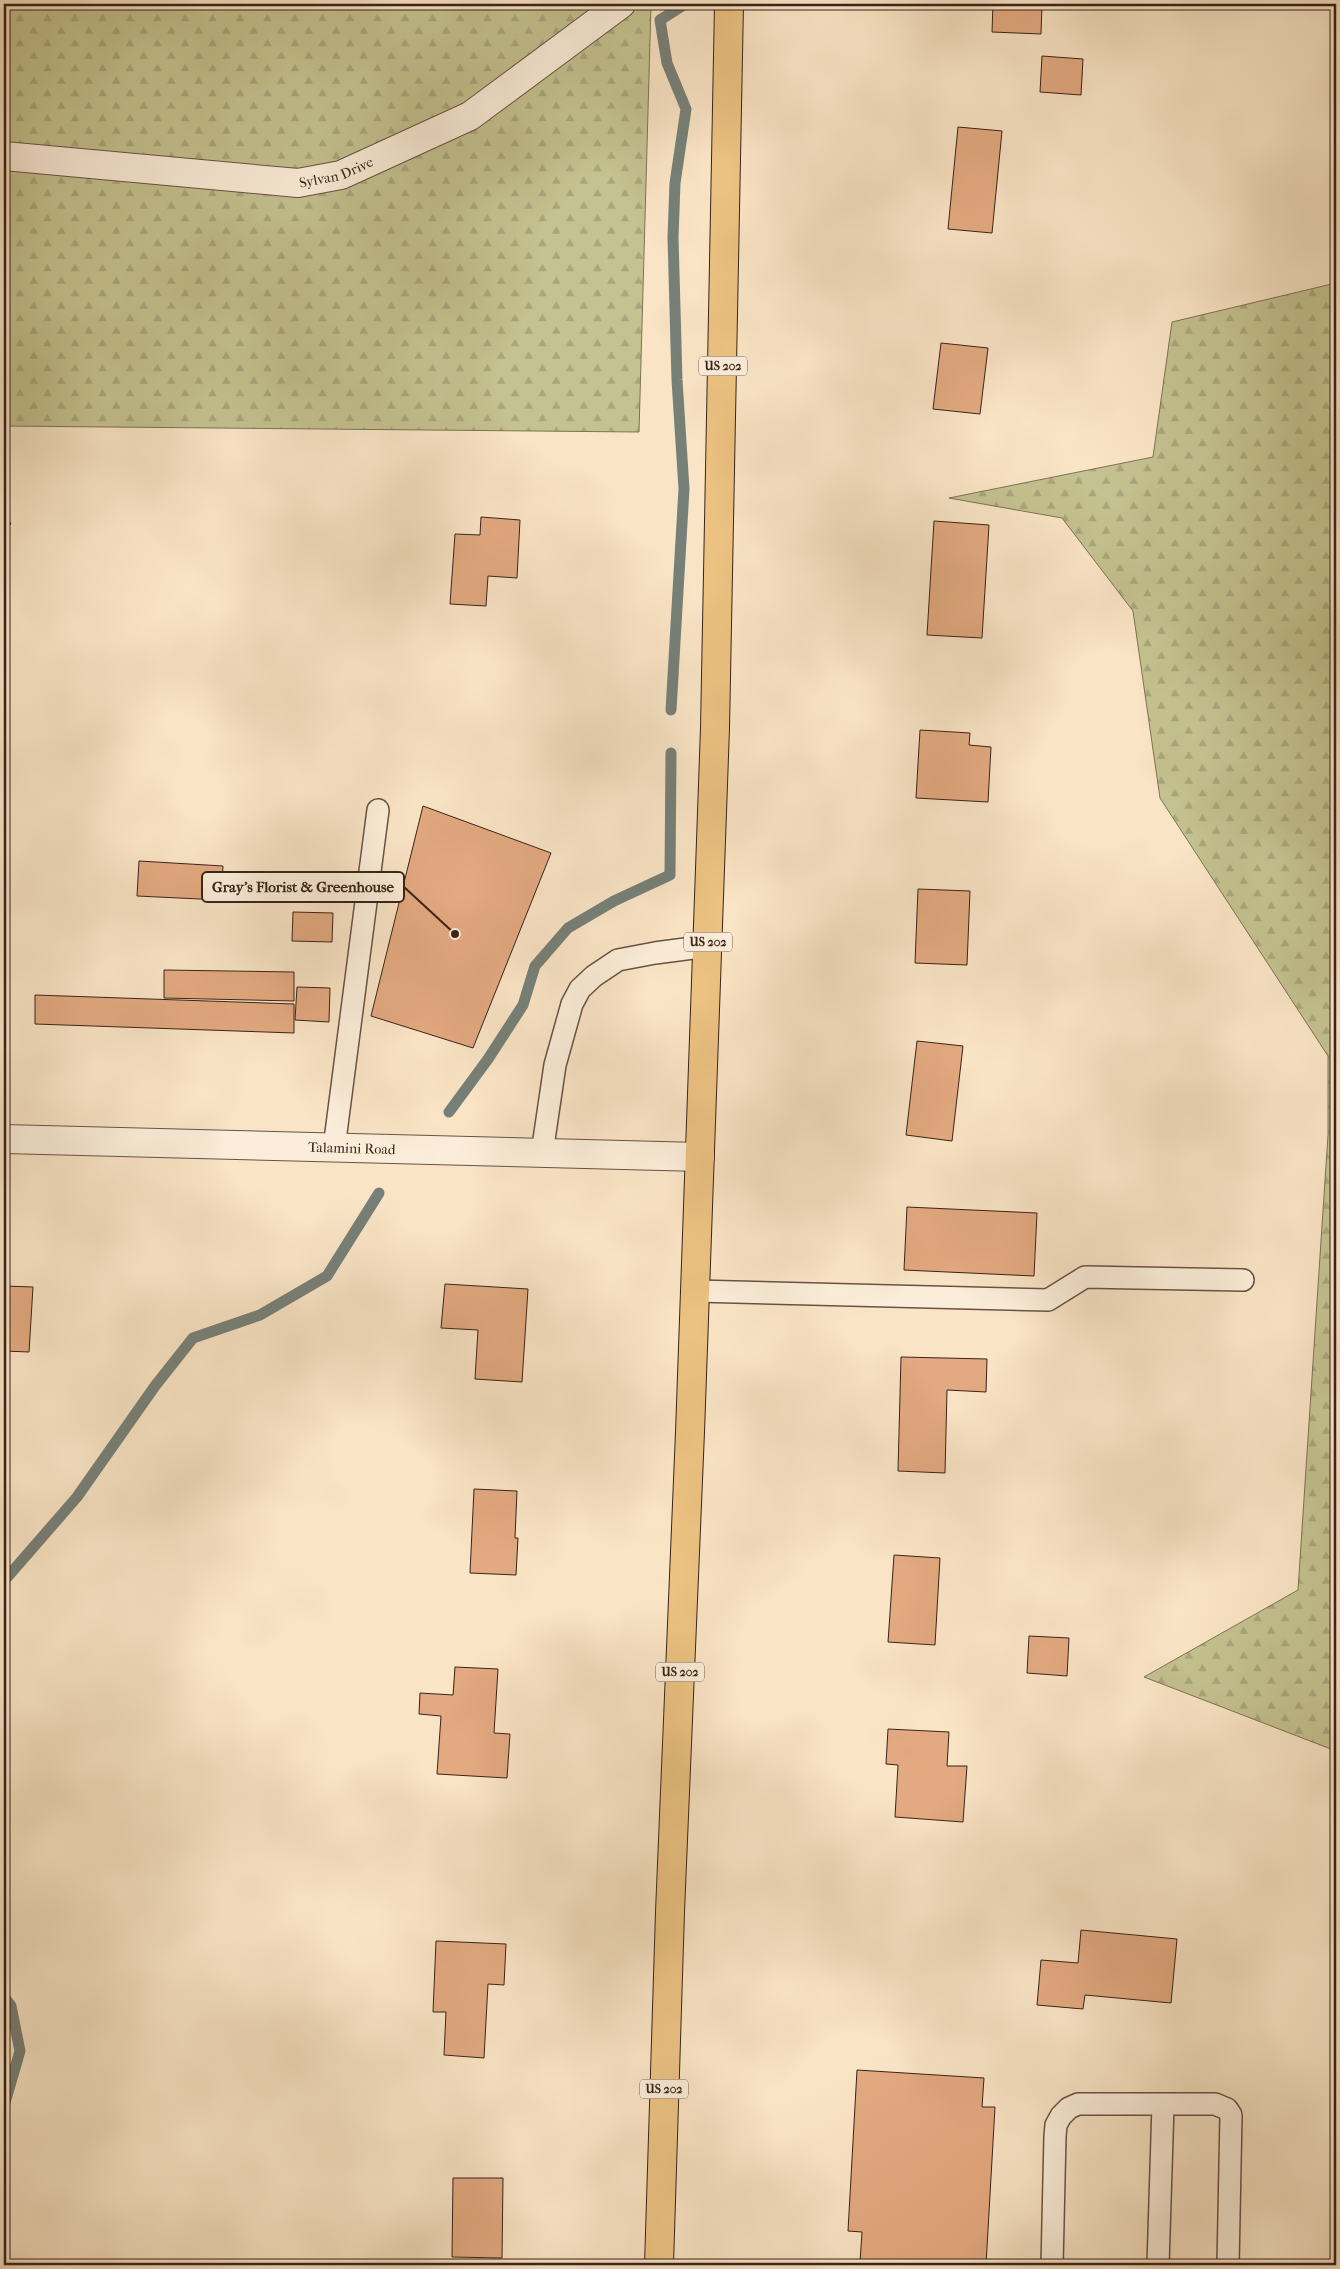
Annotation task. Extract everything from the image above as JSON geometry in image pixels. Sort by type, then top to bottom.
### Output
[{"type":"highway","name":"US 202","points":[[659,2265],[670,1922],[696,1291],[715,728],[730,28],[728,4]]},
{"type":"street","name":"Sylvan Drive","points":[[4,156],[298,183],[341,175],[470,116],[621,4]]},
{"type":"street","name":"Talamini Road","points":[[4,1139],[700,1157]]},
{"type":"lane","points":[[334,1148],[378,810]]},
{"type":"lane","points":[[542,1153],[555,1065],[572,1004],[580,989],[594,976],[618,960],[708,946]]},
{"type":"lane","points":[[696,1291],[1048,1300],[1085,1277],[1243,1280]]},
{"type":"lane","points":[[1052,2265],[1056,2125],[1069,2108],[1078,2104],[1216,2104],[1227,2109],[1231,2115],[1228,2265]]},
{"type":"lane","points":[[1158,2265],[1163,2105]]},
{"type":"green space","points":[[4,4],[651,4],[639,432],[4,426]]},
{"type":"green space","points":[[1336,283],[1336,1751],[1144,1677],[1298,1590],[1328,1135],[1328,1056],[1160,798],[1133,611],[1062,518],[949,498],[1153,457],[1172,322]]},
{"type":"building","points":[[993,4],[1042,4],[1041,34],[992,32]]},
{"type":"building","points":[[1042,56],[1083,59],[1081,95],[1040,92]]},
{"type":"building","points":[[958,127],[1002,131],[992,233],[948,229]]},
{"type":"building","points":[[941,343],[988,348],[980,414],[933,409]]},
{"type":"building","points":[[4,513],[11,524],[4,530]]},
{"type":"building","points":[[481,517],[520,520],[517,578],[488,576],[486,606],[450,604],[455,534],[480,535]]},
{"type":"building","points":[[934,521],[989,525],[982,638],[927,635]]},
{"type":"building","points":[[920,730],[970,733],[969,745],[991,747],[988,802],[916,798]]},
{"type":"building","points":[[423,806],[551,853],[473,1048],[371,1016]]},
{"type":"building","points":[[139,861],[223,866],[221,900],[137,896]]},
{"type":"building","points":[[918,889],[970,891],[967,965],[915,963]]},
{"type":"building","points":[[293,912],[333,913],[332,942],[292,941]]},
{"type":"building","points":[[164,970],[294,972],[294,1001],[164,998]]},
{"type":"building","points":[[297,987],[330,988],[329,1022],[295,1020]]},
{"type":"building","points":[[35,995],[294,1004],[294,1033],[35,1024]]},
{"type":"building","points":[[917,1041],[963,1046],[952,1141],[906,1135]]},
{"type":"building","points":[[907,1207],[1037,1213],[1034,1276],[904,1270]]},
{"type":"building","points":[[445,1284],[528,1289],[522,1382],[475,1379],[478,1330],[441,1328]]},
{"type":"building","points":[[4,1286],[33,1287],[29,1352],[4,1351]]},
{"type":"building","points":[[901,1357],[987,1359],[986,1392],[947,1390],[945,1473],[898,1471]]},
{"type":"building","points":[[474,1489],[517,1491],[515,1538],[518,1538],[516,1575],[470,1573]]},
{"type":"building","points":[[894,1555],[940,1558],[935,1645],[888,1642]]},
{"type":"building","points":[[1029,1636],[1069,1638],[1067,1676],[1027,1673]]},
{"type":"building","points":[[455,1667],[498,1669],[494,1733],[510,1734],[507,1778],[437,1774],[441,1716],[419,1714],[420,1693],[453,1695]]},
{"type":"building","points":[[888,1729],[949,1732],[947,1766],[967,1766],[963,1822],[895,1817],[898,1765],[886,1764]]},
{"type":"building","points":[[1081,1930],[1177,1939],[1171,2003],[1085,1995],[1083,2009],[1037,2005],[1041,1960],[1078,1963]]},
{"type":"building","points":[[436,1941],[506,1944],[504,1985],[488,1984],[484,2058],[444,2055],[446,2012],[433,2012]]},
{"type":"building","points":[[857,2070],[984,2078],[982,2107],[995,2107],[986,2265],[917,2265],[860,2262],[862,2232],[848,2231]]},
{"type":"building","points":[[453,2178],[503,2178],[502,2258],[452,2257]]},
{"type":"waterway","points":[[671,710],[684,489],[677,380],[673,237],[675,183],[686,109],[667,63],[660,20],[685,4]]},
{"type":"waterway","points":[[449,1112],[488,1059],[523,1005],[535,966],[568,928],[614,901],[670,875],[671,753]]},
{"type":"waterway","points":[[4,1581],[77,1497],[155,1386],[193,1338],[260,1315],[327,1276],[379,1193]]},
{"type":"waterway","points":[[4,1997],[11,2006],[20,2051],[4,2106]]},
{"type":"place","name":"Gray's Florist & Greenhouse","points":[[455,934]]}]
